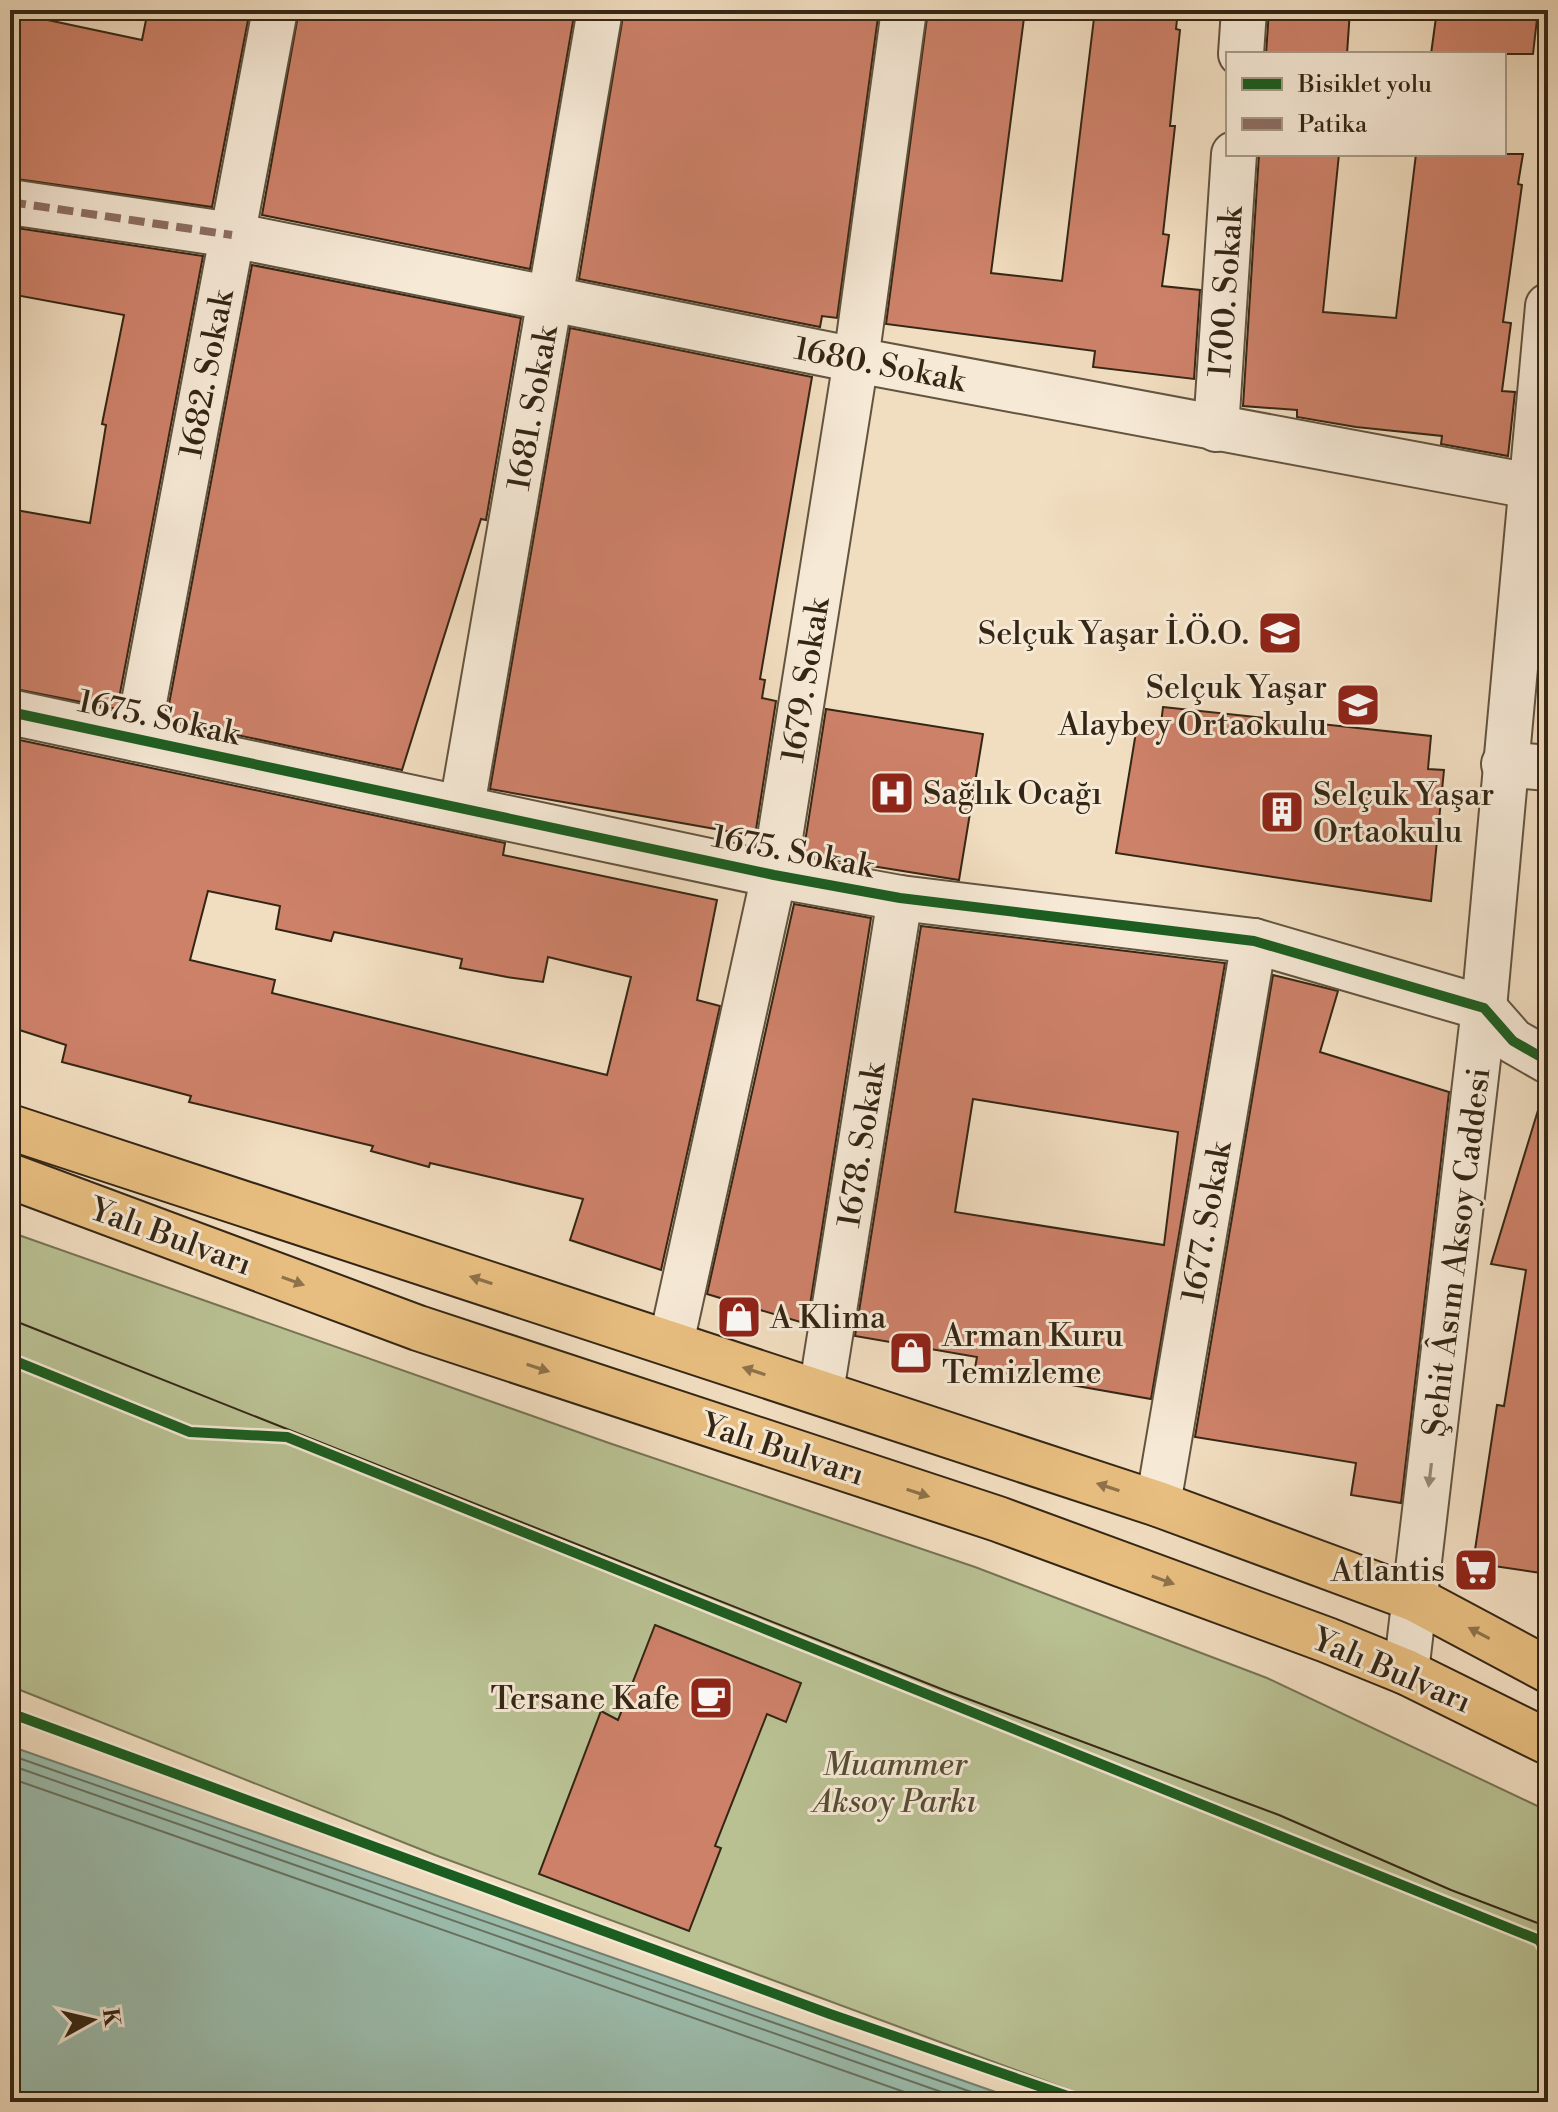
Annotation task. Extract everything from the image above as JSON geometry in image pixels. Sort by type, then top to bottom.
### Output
[{"type":"main road","name":"Yalı Bulvarı","points":[[10,1127],[1158,1504],[1415,1599],[1548,1670]]},
{"type":"main road","name":"Yalı Bulvarı","points":[[10,1176],[418,1328],[998,1519],[1406,1672],[1548,1742]]},
{"type":"street","name":"1682. Sokak","points":[[137,739],[275,10]]},
{"type":"street","name":"1681. Sokak","points":[[462,806],[600,10]]},
{"type":"street","name":"1679. Sokak","points":[[671,1343],[774,875],[856,360],[904,10]]},
{"type":"street","points":[[1241,52],[1244,10]]},
{"type":"street","name":"1700. Sokak","points":[[1216,429],[1234,156]]},
{"type":"street","name":"1680. Sokak","points":[[10,202],[232,235],[856,360],[1530,486]]},
{"type":"street","name":"Şehit Âsım Aksoy Caddesi","points":[[1406,1672],[1484,1008],[1504,764],[1548,315]]},
{"type":"street","name":"1675. Sokak","points":[[10,712],[774,875],[900,898],[1254,941],[1484,1008]]},
{"type":"street","points":[[1504,764],[1548,768]]},
{"type":"street","name":"1678. Sokak","points":[[821,1392],[900,898]]},
{"type":"street","name":"1677. Sokak","points":[[1158,1504],[1254,941]]},
{"type":"street","points":[[1484,1008],[1513,1041],[1548,1061]]},
{"type":"green space","name":"Muammer Aksoy Parkı","points":[[10,1232],[609,1443],[975,1567],[1267,1678],[1548,1811],[1548,2102],[1102,2102],[435,1855],[10,1686]]},
{"type":"water","points":[[10,1746],[1024,2102],[10,2102]]},
{"type":"building","points":[[148,10],[250,10],[212,207],[10,178],[10,12],[142,40]]},
{"type":"building","points":[[299,10],[575,10],[530,269],[262,215]]},
{"type":"building","points":[[624,10],[879,10],[837,318],[822,316],[820,327],[579,279]]},
{"type":"building","points":[[928,10],[1025,10],[991,273],[1062,281],[1095,10],[1178,10],[1176,29],[1180,30],[1170,126],[1175,126],[1163,234],[1169,235],[1162,286],[1200,290],[1194,379],[1093,367],[1095,351],[886,324]]},
{"type":"building","points":[[1269,10],[1350,10],[1347,52],[1266,52]]},
{"type":"building","points":[[1437,10],[1538,10],[1533,54],[1431,52]]},
{"type":"building","points":[[1523,154],[1518,184],[1522,185],[1503,322],[1511,323],[1502,391],[1515,392],[1508,456],[1441,444],[1442,436],[1297,417],[1297,410],[1243,406],[1259,156],[1339,156],[1323,312],[1396,318],[1416,156]]},
{"type":"building","points":[[10,227],[203,256],[117,709],[10,688],[10,509],[90,523],[106,425],[102,424],[124,315],[10,294]]},
{"type":"building","points":[[252,265],[521,318],[486,520],[481,519],[402,770],[166,720]]},
{"type":"building","points":[[570,328],[812,377],[760,679],[765,680],[762,698],[776,701],[755,836],[490,789]]},
{"type":"building","name":"Selçuk Yaşar Ortaokulu","points":[[1163,707],[1431,736],[1428,769],[1444,770],[1431,901],[1116,853],[1137,726],[1161,724]]},
{"type":"building","name":"Sağlık Ocağı","points":[[826,709],[983,734],[959,880],[803,855]]},
{"type":"building","points":[[10,738],[505,843],[503,855],[717,900],[697,1000],[720,1006],[661,1270],[570,1240],[583,1199],[430,1163],[429,1167],[371,1151],[373,1146],[189,1102],[191,1096],[62,1062],[66,1045],[10,1027]],"holes":[[[208,891],[280,906],[276,929],[331,941],[334,932],[462,959],[460,968],[543,982],[548,957],[631,977],[607,1075],[272,993],[275,980],[190,960]]]},
{"type":"building","points":[[794,904],[871,918],[807,1324],[707,1294]]},
{"type":"building","points":[[921,926],[1225,963],[1151,1399],[975,1368],[977,1357],[855,1336]],"holes":[[[973,1099],[1178,1132],[1164,1245],[955,1212]]]},
{"type":"building","points":[[1273,975],[1338,991],[1320,1052],[1449,1092],[1401,1503],[1351,1495],[1356,1463],[1195,1437]]},
{"type":"building","points":[[1539,1107],[1548,1108],[1548,1574],[1473,1563],[1497,1405],[1504,1406],[1526,1270],[1491,1264]]},
{"type":"building","points":[[655,1625],[801,1683],[786,1722],[767,1714],[715,1846],[721,1848],[689,1931],[539,1874],[601,1711],[618,1720]]},
{"type":"tram line","points":[[10,1319],[944,1690],[1279,1815],[1451,1890],[1548,1927]]},
{"type":"marked path","points":[[10,202],[232,235]]},
{"type":"cycle path","points":[[10,712],[774,875],[900,898],[1254,941],[1484,1008],[1513,1041],[1548,1061]]},
{"type":"cycle path","points":[[10,1359],[190,1432],[287,1437],[1539,1940],[1548,1954]]},
{"type":"cycle path","points":[[10,1713],[830,2014],[1085,2102]]},
{"type":"place","name":"Selçuk Yaşar İ.Ö.O.","points":[[1280,633]]},
{"type":"place","name":"Selçuk Yaşar Alaybey Ortaokulu","points":[[1358,705]]},
{"type":"place","name":"Sağlık Ocağı","points":[[892,793]]},
{"type":"place","name":"Selçuk Yaşar Ortaokulu","points":[[1282,812]]},
{"type":"place","name":"A Klima","points":[[739,1317]]},
{"type":"place","name":"Arman Kuru Temizleme","points":[[911,1353]]},
{"type":"place","name":"Atlantis","points":[[1476,1570]]},
{"type":"place","name":"Tersane Kafe","points":[[711,1698]]}]
